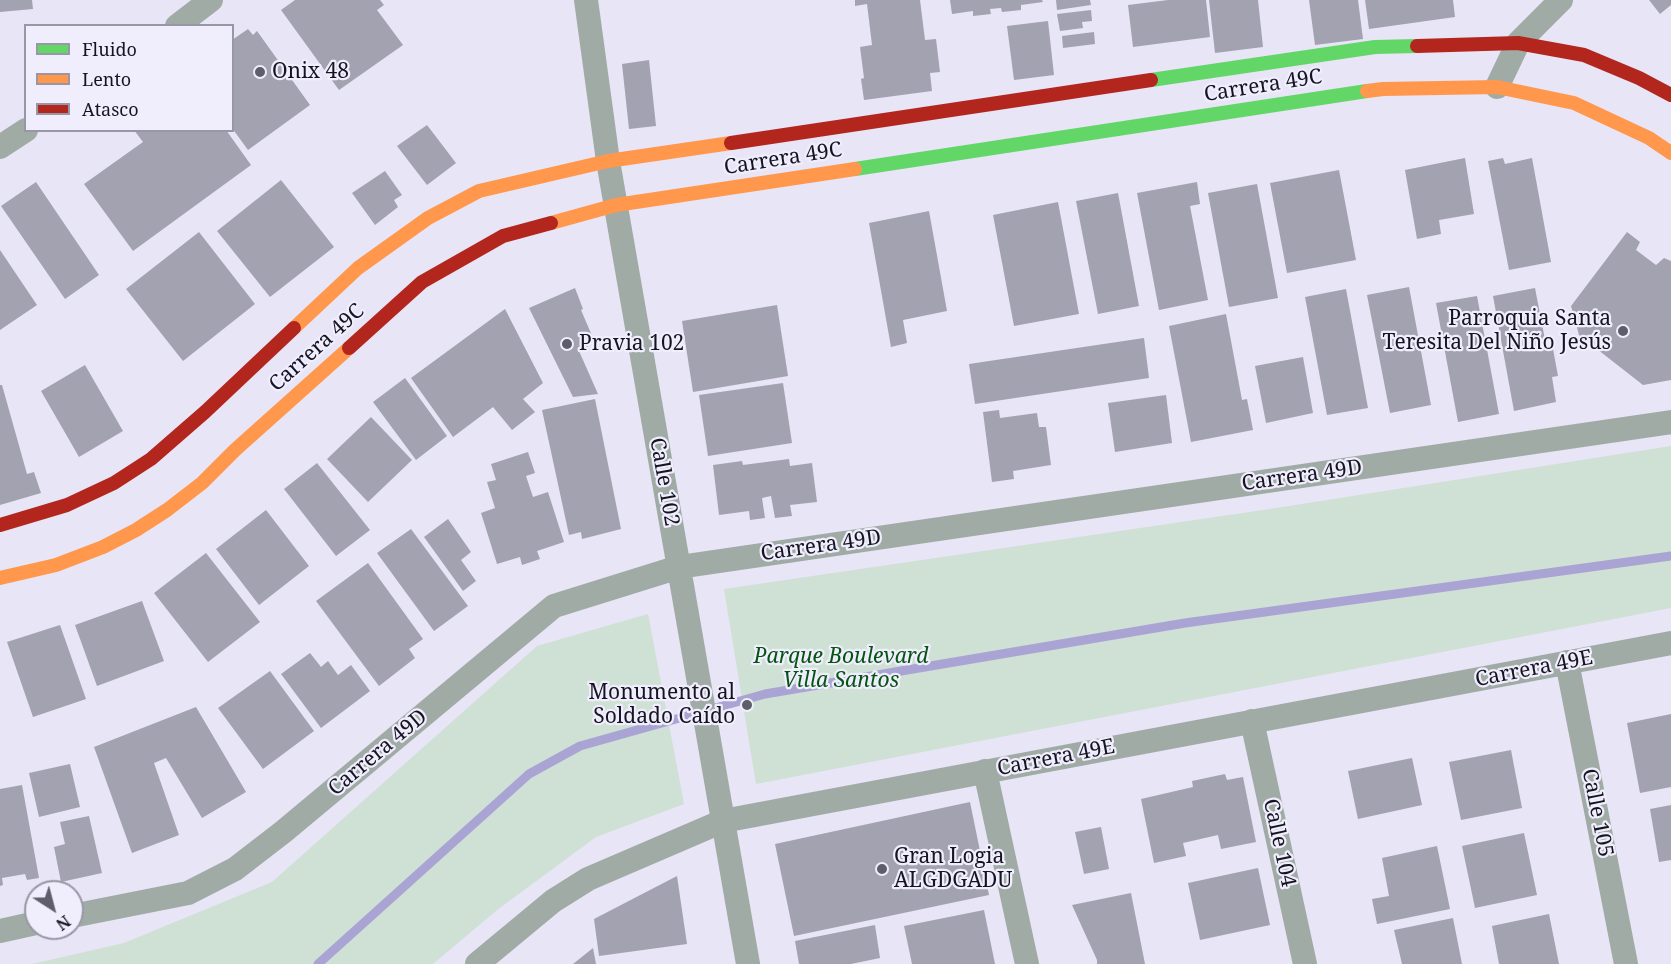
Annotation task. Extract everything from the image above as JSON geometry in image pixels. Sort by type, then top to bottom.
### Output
[{"type":"street","points":[[180,24],[211,0]]},
{"type":"street","name":"Calle 102","points":[[586,0],[608,161],[748,964]]},
{"type":"street","points":[[1497,87],[1518,43],[1561,0]]},
{"type":"street","name":"Carrera 49C","points":[[0,525],[67,505],[114,483],[151,459],[206,412],[358,268],[428,218],[479,191],[608,161],[1375,47],[1518,43],[1584,55],[1639,78],[1671,95]]},
{"type":"street","name":"Carrera 49C","points":[[0,578],[56,565],[103,547],[167,510],[202,483],[235,450],[422,282],[503,236],[616,205],[1383,89],[1497,87],[1574,103],[1649,138],[1671,153]]},
{"type":"street","points":[[0,147],[24,131]]},
{"type":"street","name":"Carrera 49D","points":[[84,914],[188,893],[235,869],[283,832],[554,606],[679,567],[1671,422]]},
{"type":"street","name":"Carrera 49E","points":[[477,964],[553,901],[588,879],[723,820],[1671,643]]},
{"type":"street","name":"Calle 105","points":[[1568,662],[1626,964]]},
{"type":"street","name":"Calle 104","points":[[1252,721],[1305,964]]},
{"type":"street","points":[[985,771],[1027,964]]},
{"type":"street","points":[[0,931],[24,926]]},
{"type":"green space","name":"Parque Boulevard Villa Santos","points":[[1671,446],[1671,608],[756,784],[724,589],[1270,509]]},
{"type":"green space","points":[[648,614],[684,804],[596,837],[497,910],[433,964],[32,964],[124,943],[272,882],[537,646]]},
{"type":"building","points":[[0,0],[32,0],[33,9],[0,12]]},
{"type":"building","points":[[295,0],[380,0],[384,5],[377,10],[403,45],[339,90],[281,10]]},
{"type":"building","points":[[855,0],[920,0],[925,40],[936,39],[940,72],[930,73],[932,91],[864,100],[860,47],[872,45],[867,4],[855,6]]},
{"type":"building","points":[[950,0],[1042,0],[1043,2],[1021,5],[1021,10],[1002,12],[1001,8],[990,9],[991,14],[973,16],[973,11],[952,14]]},
{"type":"building","points":[[1056,0],[1090,0],[1091,5],[1057,10]]},
{"type":"building","points":[[1168,0],[1206,0],[1210,37],[1133,47],[1128,5]]},
{"type":"building","points":[[1209,0],[1258,0],[1263,47],[1215,53]]},
{"type":"building","points":[[1309,0],[1358,0],[1363,39],[1315,45]]},
{"type":"building","points":[[1365,0],[1453,0],[1455,17],[1369,29]]},
{"type":"building","points":[[1649,0],[1671,0],[1671,5],[1660,14]]},
{"type":"building","points":[[1091,10],[1092,21],[1082,22],[1083,28],[1060,31],[1057,14]]},
{"type":"building","points":[[1048,21],[1054,75],[1014,80],[1007,26]]},
{"type":"building","name":"Onix 48","points":[[248,29],[253,35],[257,31],[310,105],[248,150],[234,131],[234,39]]},
{"type":"building","points":[[1094,32],[1095,44],[1063,48],[1062,36]]},
{"type":"building","points":[[649,60],[656,126],[629,129],[622,64]]},
{"type":"building","points":[[427,125],[456,163],[427,185],[397,146]]},
{"type":"building","points":[[136,132],[227,132],[251,165],[133,251],[84,184],[143,142]]},
{"type":"building","points":[[1465,158],[1474,214],[1439,220],[1441,234],[1417,239],[1405,170]]},
{"type":"building","points":[[1503,158],[1505,164],[1532,158],[1551,262],[1509,270],[1488,161]]},
{"type":"building","points":[[1339,170],[1356,260],[1287,273],[1270,183]]},
{"type":"building","points":[[385,171],[402,195],[394,200],[398,207],[375,225],[352,193]]},
{"type":"building","points":[[281,180],[334,247],[270,297],[217,231]]},
{"type":"building","points":[[36,182],[99,275],[65,299],[1,206]]},
{"type":"building","points":[[1197,182],[1200,204],[1190,206],[1208,300],[1159,310],[1137,193]]},
{"type":"building","points":[[1257,184],[1278,298],[1229,307],[1208,193]]},
{"type":"building","points":[[1118,193],[1139,306],[1098,314],[1076,201]]},
{"type":"building","points":[[1058,202],[1079,314],[1014,326],[993,215]]},
{"type":"building","points":[[929,211],[947,311],[903,320],[907,343],[891,347],[869,223]]},
{"type":"building","points":[[199,232],[255,304],[183,361],[126,289]]},
{"type":"building","points":[[1627,232],[1640,242],[1636,250],[1656,265],[1664,258],[1671,261],[1671,380],[1643,385],[1579,335],[1571,306]]},
{"type":"building","points":[[0,250],[37,305],[0,330]]},
{"type":"building","points":[[1409,287],[1431,405],[1390,413],[1367,295]]},
{"type":"building","name":"Pravia 102","points":[[575,288],[583,309],[581,310],[593,338],[585,341],[588,347],[579,351],[598,394],[573,397],[529,308]]},
{"type":"building","points":[[1535,288],[1547,350],[1553,349],[1558,376],[1552,377],[1556,402],[1514,411],[1493,296]]},
{"type":"building","points":[[1346,289],[1368,408],[1327,415],[1305,297]]},
{"type":"building","points":[[1477,296],[1499,414],[1458,422],[1436,303]]},
{"type":"building","points":[[777,305],[788,376],[693,392],[682,321]]},
{"type":"building","points":[[505,309],[543,383],[523,399],[535,412],[512,430],[493,407],[453,437],[411,378]]},
{"type":"building","points":[[1226,314],[1242,400],[1247,399],[1253,430],[1191,442],[1169,326]]},
{"type":"building","points":[[1144,338],[1149,378],[975,404],[969,364]]},
{"type":"building","points":[[1303,357],[1313,413],[1266,423],[1255,366]]},
{"type":"building","points":[[85,365],[123,431],[79,457],[41,391]]},
{"type":"building","points":[[405,378],[447,436],[416,460],[373,402]]},
{"type":"building","points":[[783,383],[792,443],[708,456],[699,395]]},
{"type":"building","points":[[0,385],[2,385],[27,474],[34,472],[41,493],[0,505]]},
{"type":"building","points":[[1166,395],[1172,443],[1115,452],[1108,403]]},
{"type":"building","points":[[595,399],[621,529],[582,539],[581,532],[569,535],[542,410]]},
{"type":"building","points":[[999,410],[1000,418],[1037,413],[1039,427],[1046,427],[1051,465],[1013,471],[1014,479],[992,482],[983,412]]},
{"type":"building","points":[[371,417],[412,460],[368,502],[327,459]]},
{"type":"building","points":[[528,452],[535,473],[526,476],[533,497],[548,492],[564,542],[537,551],[540,559],[522,565],[520,557],[497,564],[481,513],[495,508],[487,482],[496,480],[491,464]]},
{"type":"building","points":[[789,459],[790,466],[812,463],[817,502],[790,505],[792,516],[775,518],[771,496],[762,498],[765,518],[750,520],[749,511],[719,515],[713,465],[742,461],[743,465]]},
{"type":"building","points":[[317,463],[370,530],[336,556],[284,489]]},
{"type":"building","points":[[266,510],[309,566],[259,605],[216,549]]},
{"type":"building","points":[[448,519],[471,552],[461,560],[476,581],[463,591],[424,537]]},
{"type":"building","points":[[411,529],[468,606],[434,631],[377,553]]},
{"type":"building","points":[[206,553],[260,622],[208,662],[154,593]]},
{"type":"building","points":[[368,563],[423,639],[409,649],[415,658],[379,686],[316,601]]},
{"type":"building","points":[[142,601],[164,661],[97,686],[75,625]]},
{"type":"building","points":[[60,625],[86,699],[33,717],[7,642]]},
{"type":"building","points":[[310,653],[321,667],[328,661],[338,675],[351,665],[370,691],[321,728],[281,674]]},
{"type":"building","points":[[270,671],[314,731],[263,769],[218,708]]},
{"type":"building","points":[[196,707],[246,792],[202,818],[166,758],[154,763],[179,835],[132,853],[94,747]]},
{"type":"building","points":[[1671,714],[1671,787],[1640,793],[1627,723]]},
{"type":"building","points":[[1511,750],[1522,808],[1461,820],[1449,762]]},
{"type":"building","points":[[1412,758],[1422,805],[1358,819],[1348,771]]},
{"type":"building","points":[[70,764],[80,807],[39,817],[29,773]]},
{"type":"building","points":[[1225,774],[1227,780],[1243,777],[1256,842],[1221,849],[1218,835],[1183,843],[1186,856],[1154,863],[1141,799],[1193,787],[1192,781]]},
{"type":"building","points":[[22,785],[39,878],[27,880],[25,874],[2,878],[3,885],[0,886],[0,789]]},
{"type":"building","name":"Gran Logia ALGDGADU","points":[[970,802],[989,895],[794,936],[775,844]]},
{"type":"building","points":[[1671,805],[1671,860],[1659,862],[1650,809]]},
{"type":"building","points":[[89,816],[102,873],[61,880],[54,847],[65,844],[60,822]]},
{"type":"building","points":[[1101,827],[1109,869],[1084,874],[1075,832]]},
{"type":"building","points":[[1524,833],[1537,895],[1475,908],[1462,846]]},
{"type":"building","points":[[1437,846],[1450,909],[1377,924],[1372,899],[1389,896],[1382,858]]},
{"type":"building","points":[[1258,868],[1270,925],[1200,940],[1188,883]]},
{"type":"building","points":[[677,876],[687,944],[599,956],[594,919]]},
{"type":"building","points":[[1131,893],[1145,964],[1097,964],[1072,905]]},
{"type":"building","points":[[984,910],[995,964],[912,964],[904,926]]},
{"type":"building","points":[[1549,914],[1559,964],[1499,964],[1492,926]]},
{"type":"building","points":[[1453,918],[1462,964],[1402,964],[1394,930]]},
{"type":"building","points":[[875,925],[880,958],[851,964],[799,964],[795,941]]},
{"type":"building","points":[[593,948],[596,964],[573,964]]},
{"type":"waterway","points":[[318,964],[529,774],[580,746],[765,694],[1185,623],[1671,556]]},
{"type":"traffic: fast","points":[[1151,80],[1375,47],[1417,46]]},
{"type":"traffic: fast","points":[[855,169],[1367,91]]},
{"type":"traffic: slow","points":[[1367,91],[1497,87],[1574,103],[1649,138],[1671,153]]},
{"type":"traffic: slow","points":[[294,328],[358,268],[428,218],[479,191],[608,161],[731,143]]},
{"type":"traffic: slow","points":[[551,223],[616,205],[855,169]]},
{"type":"traffic: slow","points":[[0,578],[56,565],[103,547],[167,510],[202,483],[235,450],[349,348]]},
{"type":"traffic: jam","points":[[1417,46],[1518,43],[1584,55],[1639,78],[1671,95]]},
{"type":"traffic: jam","points":[[731,143],[1151,80]]},
{"type":"traffic: jam","points":[[349,348],[422,282],[503,236],[551,223]]},
{"type":"traffic: jam","points":[[0,525],[67,505],[114,483],[151,459],[205,412],[294,328]]},
{"type":"place","name":"Onix 48","points":[[260,72]]},
{"type":"place","name":"Parroquia Santa Teresita Del Niño Jesús","points":[[1623,331]]},
{"type":"place","name":"Pravia 102","points":[[567,344]]},
{"type":"place","name":"Monumento al Soldado Caído","points":[[747,705]]},
{"type":"place","name":"Gran Logia ALGDGADU","points":[[882,869]]}]
